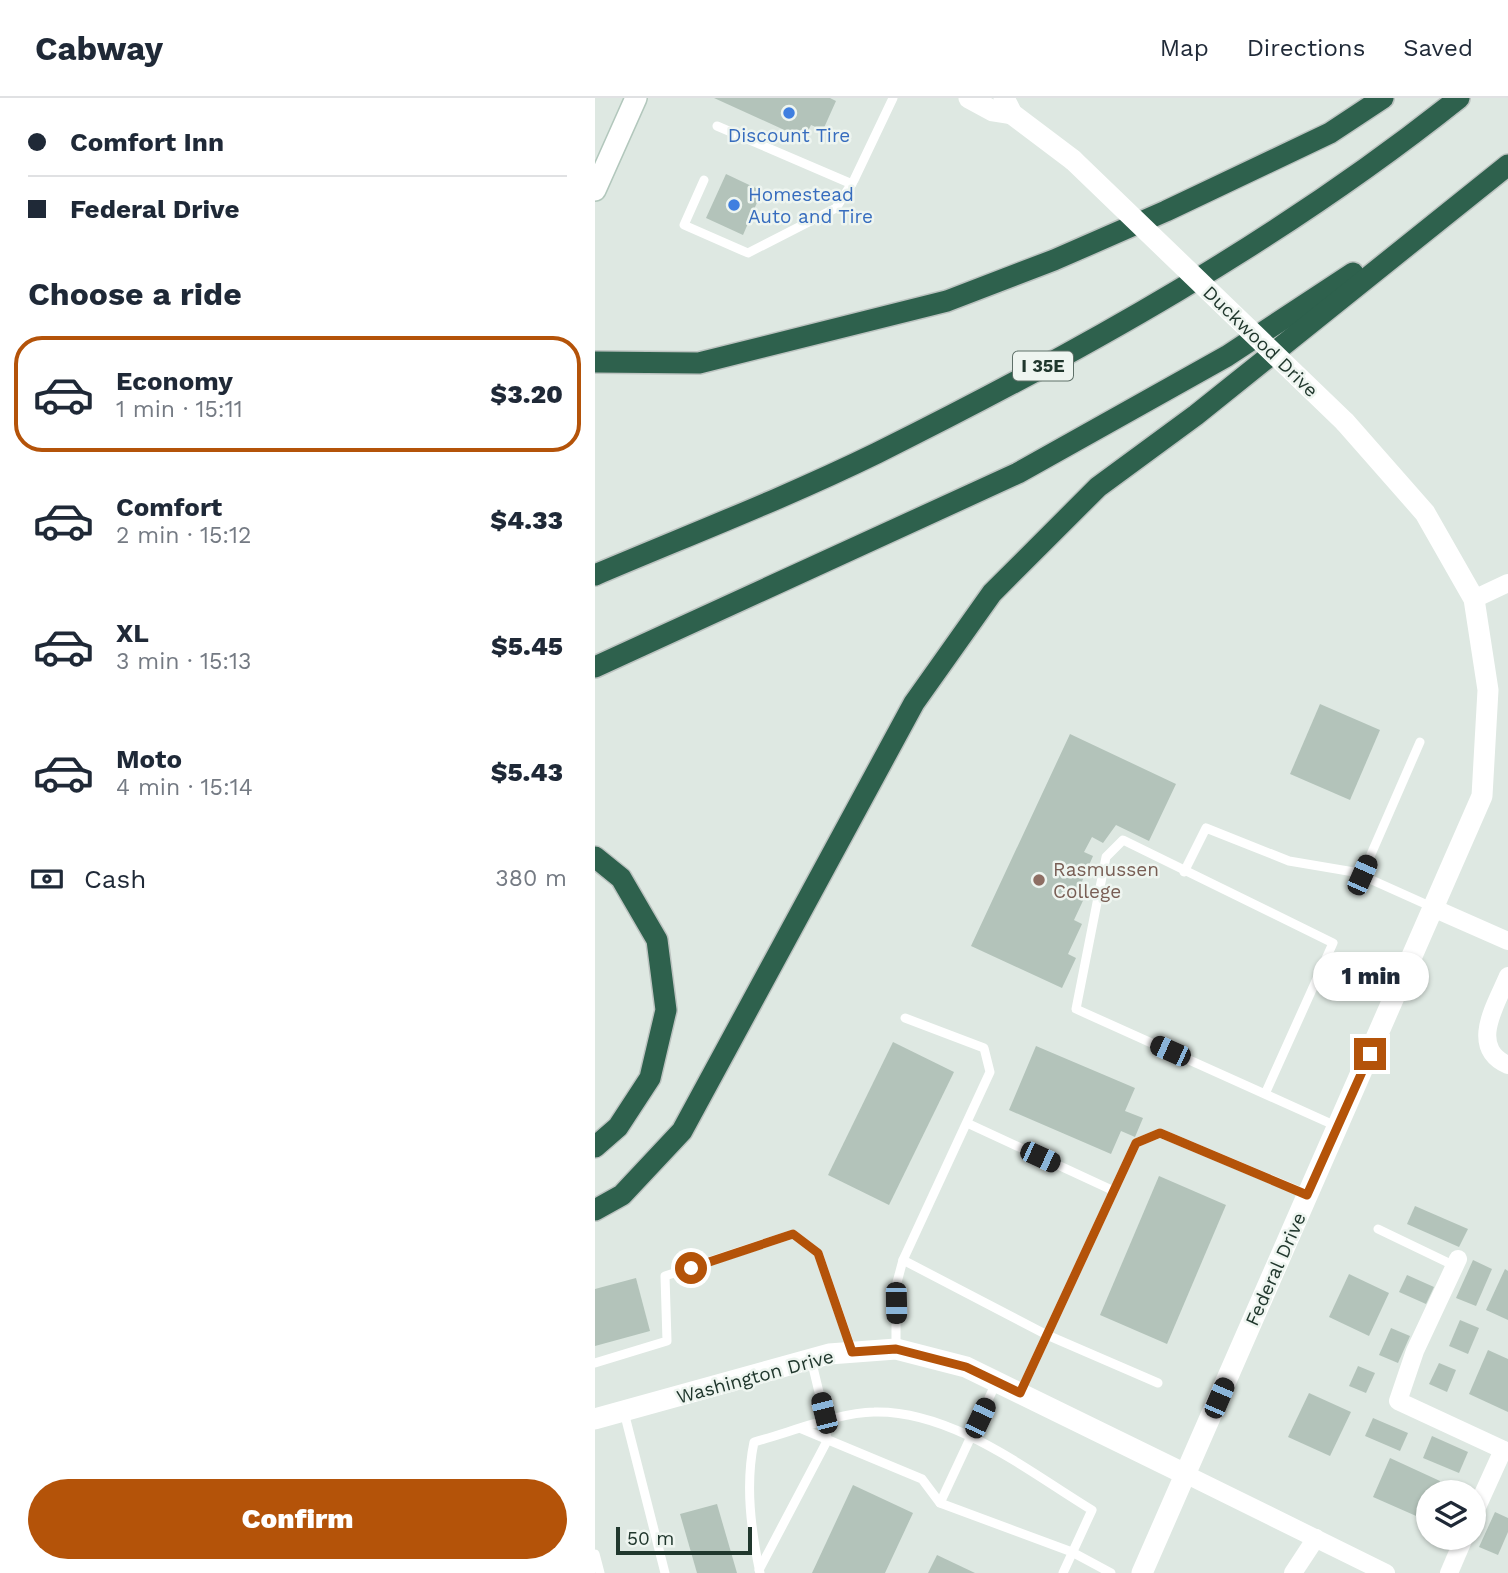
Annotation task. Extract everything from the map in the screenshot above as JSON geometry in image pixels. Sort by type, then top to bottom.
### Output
[{"type":"highway","points":[[595,362],[699,363],[947,301],[1054,260],[1165,211],[1329,133],[1383,98]]},
{"type":"highway","name":"I 35E","points":[[595,575],[875,454],[1118,327],[1258,241],[1459,98]]},
{"type":"highway","points":[[595,1210],[622,1195],[683,1130],[914,704],[992,593],[1098,487],[1196,415],[1508,164]]},
{"type":"highway","points":[[595,667],[1018,473],[1227,356],[1462,201]]},
{"type":"highway","points":[[595,857],[621,878],[657,940],[666,1010],[650,1078],[618,1128],[595,1147]]},
{"type":"street","points":[[595,190],[636,98]]},
{"type":"street","name":"Duckwood Drive","points":[[969,98],[993,111],[1008,106],[1073,160],[1345,422],[1425,513],[1474,599]]},
{"type":"street","points":[[1474,599],[1508,583]]},
{"type":"street","name":"Federal Drive","points":[[1142,1573],[1482,796],[1487,690],[1474,599]]},
{"type":"street","points":[[1433,908],[1508,941]]},
{"type":"street","points":[[1508,976],[1486,1027],[1487,1047],[1499,1061],[1508,1065]]},
{"type":"street","points":[[1457,1263],[1415,1351],[1398,1401],[1505,1451],[1486,1490]]},
{"type":"street","name":"Washington Drive","points":[[595,1419],[811,1359],[852,1352],[896,1349],[966,1367],[1185,1474]]},
{"type":"street","points":[[1185,1474],[1386,1573]]},
{"type":"street","points":[[1293,1573],[1316,1538]]},
{"type":"street","points":[[1449,1573],[1459,1550]]},
{"type":"lane","points":[[704,180],[684,225],[748,253],[837,208],[852,184],[893,98]]},
{"type":"lane","points":[[717,126],[852,184]]},
{"type":"lane","points":[[1362,875],[1420,742]]},
{"type":"lane","points":[[1185,872],[1206,828],[1289,861],[1362,875],[1433,908]]},
{"type":"lane","points":[[1265,1094],[1333,943],[1123,840],[1107,857],[1076,1009],[1265,1094],[1338,1126]]},
{"type":"lane","points":[[896,1349],[895,1286],[903,1260],[990,1072],[984,1048],[905,1018]]},
{"type":"lane","points":[[967,1123],[1114,1191]]},
{"type":"lane","points":[[1020,1393],[1136,1143],[1160,1133],[1307,1195]]},
{"type":"lane","points":[[1378,1229],[1457,1263]]},
{"type":"lane","points":[[595,1363],[667,1341],[665,1276],[793,1234],[818,1253],[852,1352]]},
{"type":"lane","points":[[903,1260],[1047,1335],[1158,1383]]},
{"type":"lane","points":[[760,1571],[827,1441],[811,1359]]},
{"type":"lane","points":[[940,1503],[997,1382]]},
{"type":"lane","points":[[624,1411],[665,1573]]},
{"type":"lane","points":[[760,1571],[751,1513],[749,1466],[754,1442],[873,1412],[911,1416],[972,1436],[1091,1510],[1063,1573]]},
{"type":"lane","points":[[802,1429],[922,1479],[940,1503],[1072,1552],[1111,1573]]},
{"type":"lane","points":[[595,1554],[600,1573]]},
{"type":"building","name":"Discount Tire","points":[[714,98],[830,98],[836,101],[823,130],[811,125],[804,139]]},
{"type":"building","name":"Homestead Auto and Tire","points":[[726,174],[762,191],[743,235],[706,218]]},
{"type":"building","points":[[1320,704],[1380,730],[1350,800],[1290,774]]},
{"type":"building","points":[[1070,734],[1176,784],[1149,841],[1116,825],[1103,843],[1092,837],[1084,852],[1093,856],[1080,886],[1088,890],[1074,920],[1082,924],[1068,954],[1076,958],[1062,988],[971,946]]},
{"type":"building","points":[[893,1042],[954,1072],[889,1205],[828,1175]]},
{"type":"building","points":[[1036,1046],[1135,1088],[1125,1111],[1143,1118],[1135,1137],[1121,1131],[1111,1154],[1009,1110]]},
{"type":"building","points":[[1159,1176],[1226,1205],[1167,1344],[1100,1315]]},
{"type":"building","points":[[1415,1206],[1468,1229],[1459,1247],[1407,1224]]},
{"type":"building","points":[[1473,1260],[1492,1269],[1476,1306],[1456,1298]]},
{"type":"building","points":[[1505,1269],[1508,1271],[1508,1320],[1486,1310]]},
{"type":"building","points":[[1349,1274],[1389,1293],[1369,1336],[1329,1317]]},
{"type":"building","points":[[1407,1275],[1434,1287],[1426,1304],[1399,1292]]},
{"type":"building","points":[[636,1278],[650,1331],[595,1346],[595,1289]]},
{"type":"building","points":[[1460,1320],[1479,1328],[1468,1354],[1449,1346]]},
{"type":"building","points":[[1391,1328],[1410,1336],[1398,1363],[1379,1355]]},
{"type":"building","points":[[1488,1350],[1508,1359],[1508,1412],[1469,1394]]},
{"type":"building","points":[[1439,1363],[1456,1370],[1447,1392],[1429,1384]]},
{"type":"building","points":[[1358,1366],[1375,1373],[1366,1393],[1349,1386]]},
{"type":"building","points":[[1309,1393],[1351,1412],[1330,1456],[1288,1437]]},
{"type":"building","points":[[1373,1418],[1408,1433],[1400,1451],[1365,1436]]},
{"type":"building","points":[[1432,1436],[1468,1452],[1459,1473],[1423,1458]]},
{"type":"building","points":[[1390,1458],[1438,1480],[1416,1480],[1416,1516],[1373,1497]]},
{"type":"building","points":[[853,1485],[913,1513],[885,1573],[812,1573]]},
{"type":"building","points":[[717,1504],[737,1573],[697,1573],[680,1514]]},
{"type":"building","points":[[1495,1512],[1508,1518],[1508,1532],[1498,1555],[1486,1550],[1486,1532]]},
{"type":"building","points":[[937,1555],[975,1573],[928,1573]]},
{"type":"place","name":"Discount Tire","points":[[789,113]]},
{"type":"place","name":"Homestead Auto and Tire","points":[[734,205]]},
{"type":"place","name":"Rasmussen College","points":[[1039,880]]},
{"type":"route","points":[[691,1268],[793,1234],[818,1253],[852,1352],[896,1349],[966,1367],[1020,1393],[1136,1143],[1160,1133],[1307,1195],[1370,1054]]}]
